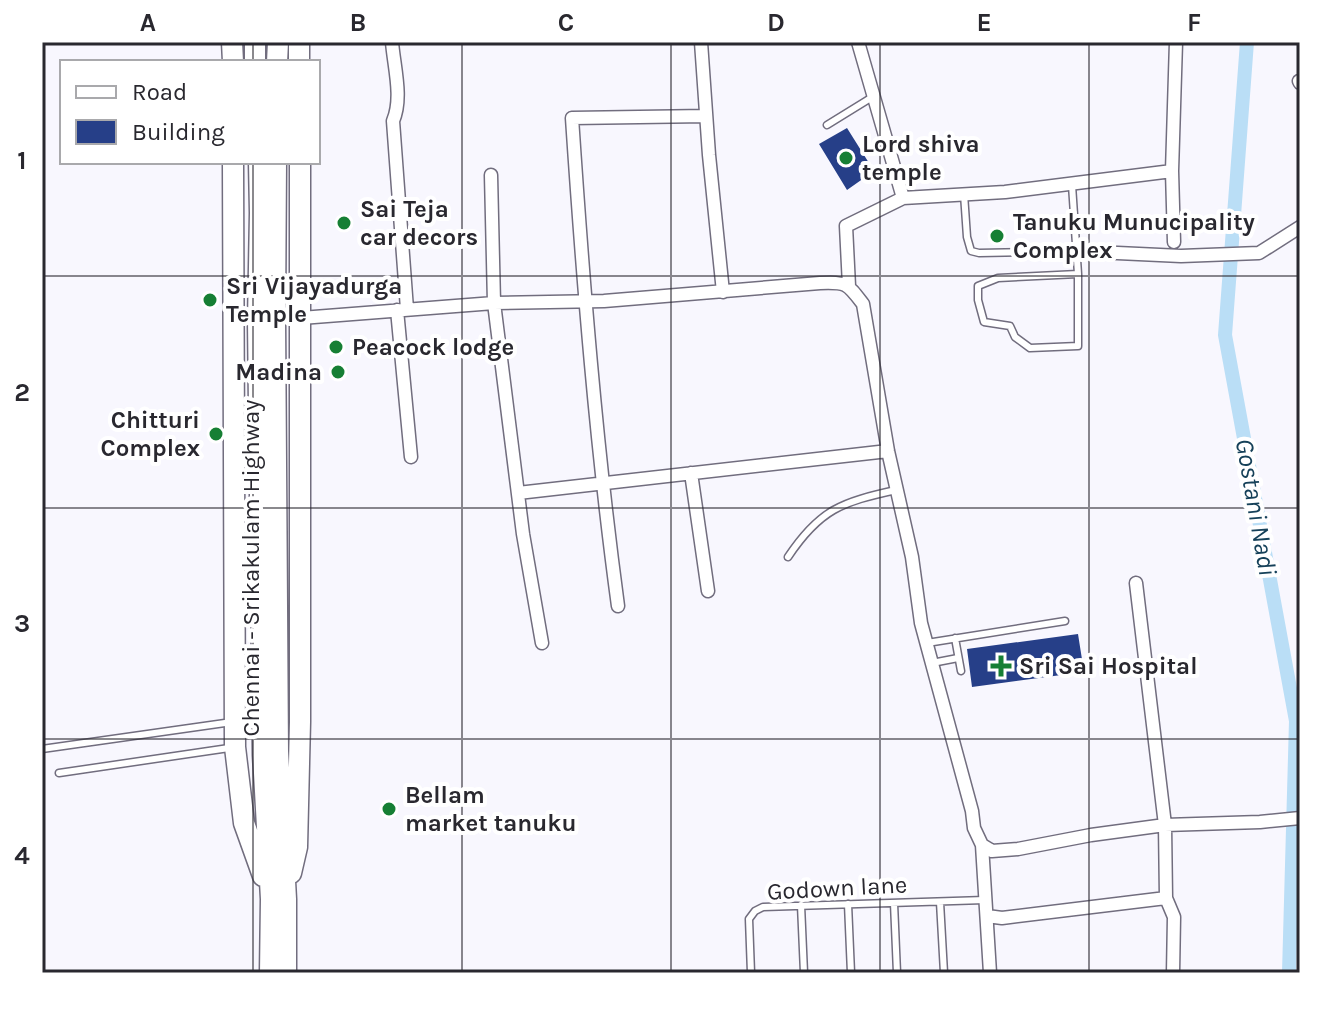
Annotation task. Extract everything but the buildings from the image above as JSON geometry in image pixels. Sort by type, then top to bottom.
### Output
[{"type":"highway","points":[[233,164],[235,747],[244,823],[278,899]]},
{"type":"highway","points":[[259,164],[263,755],[278,899],[270,973]]},
{"type":"highway","name":"Chennai - Srikakulam Highway","points":[[276,164],[278,899],[286,973]]},
{"type":"highway","points":[[278,899],[297,847],[300,722],[300,164]]},
{"type":"street","points":[[392,42],[397,97],[397,112],[393,121],[411,457]]},
{"type":"street","points":[[701,42],[723,292]]},
{"type":"street","points":[[858,42],[903,198]]},
{"type":"street","points":[[1174,242],[1172,171],[1176,42]]},
{"type":"street","points":[[618,606],[584,301],[572,118],[706,116]]},
{"type":"street","points":[[849,286],[846,226],[903,198],[1005,192],[1172,171]]},
{"type":"street","points":[[491,175],[494,303],[518,493],[542,643]]},
{"type":"street","points":[[1075,251],[1181,256],[1259,253],[1300,227]]},
{"type":"street","points":[[301,318],[494,303],[723,292],[820,283],[838,282],[849,286],[863,304],[888,451],[912,557],[921,623],[974,828],[982,845],[990,973]]},
{"type":"street","points":[[518,493],[888,451]]},
{"type":"street","points":[[691,473],[708,591]]},
{"type":"street","points":[[1136,583],[1165,825],[1166,898],[1174,917],[1173,973]]},
{"type":"street","points":[[982,845],[992,851],[1018,849],[1165,825],[1300,818]]},
{"type":"street","points":[[987,916],[1002,918],[1166,898]]},
{"type":"lane","points":[[827,125],[874,96]]},
{"type":"lane","points":[[1072,184],[1078,274],[1078,346],[1030,348],[1015,337],[1010,326],[984,322],[978,286],[998,278],[1078,274]]},
{"type":"lane","points":[[964,194],[971,251],[1075,251]]},
{"type":"lane","points":[[788,557],[804,533],[831,510],[859,498],[898,490]]},
{"type":"lane","points":[[927,643],[1065,621]]},
{"type":"lane","points":[[955,638],[961,671]]},
{"type":"lane","points":[[932,663],[958,658]]},
{"type":"lane","points":[[42,749],[235,722]]},
{"type":"lane","points":[[59,773],[235,747]]},
{"type":"lane","name":"Godown lane","points":[[751,973],[749,919],[763,907],[986,900]]},
{"type":"lane","points":[[940,902],[944,973]]},
{"type":"lane","points":[[894,903],[897,973]]},
{"type":"lane","points":[[848,904],[851,973]]},
{"type":"lane","points":[[801,905],[804,973]]},
{"type":"waterway","name":"Gostani Nadi","points":[[1247,42],[1225,335],[1296,721],[1289,973]]},
{"type":"place","name":"Lord shiva temple","points":[[846,158]]},
{"type":"place","name":"Sai Teja car decors","points":[[344,223]]},
{"type":"place","name":"Tanuku Munucipality Complex","points":[[997,236]]},
{"type":"place","name":"Sri Vijayadurga Temple","points":[[210,300]]},
{"type":"place","name":"Peacock lodge","points":[[336,347]]},
{"type":"place","name":"Madina","points":[[338,372]]},
{"type":"place","name":"Chitturi Complex","points":[[216,434]]},
{"type":"place","name":"Sri Sai Hospital","points":[[1001,666]]},
{"type":"place","name":"Bellam market tanuku","points":[[389,809]]}]
